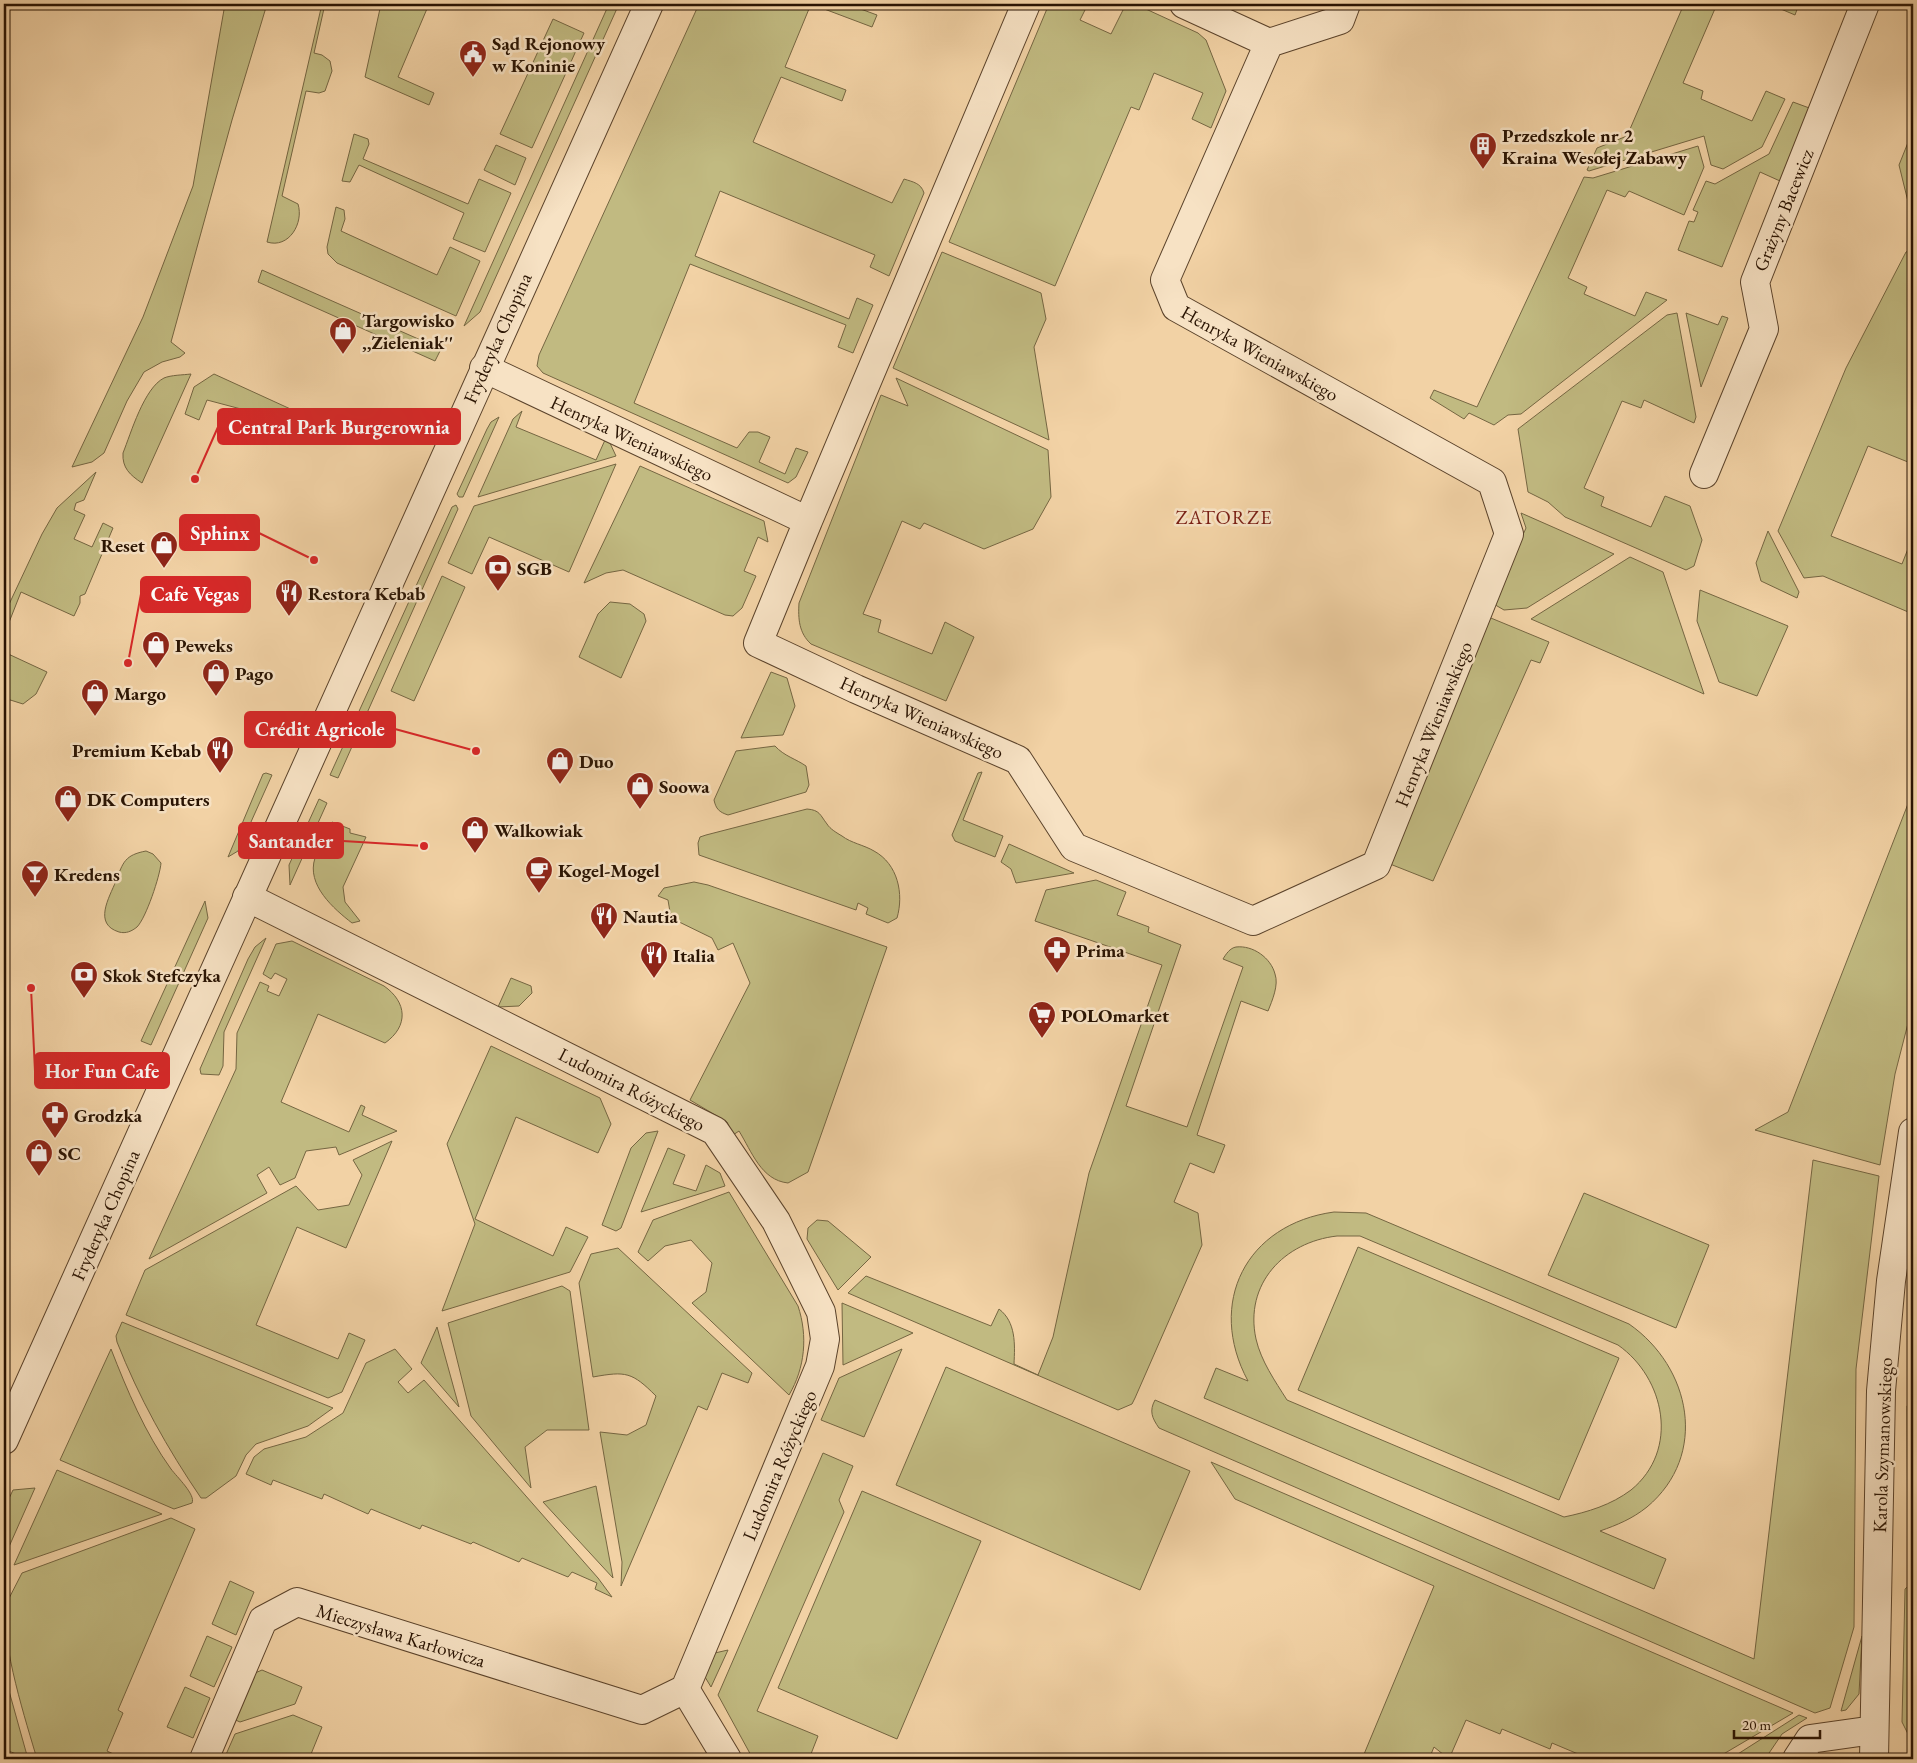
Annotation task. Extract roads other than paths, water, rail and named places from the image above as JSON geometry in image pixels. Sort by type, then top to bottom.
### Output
[{"type":"street","name":"Fryderyka Chopina","points":[[4,1440],[649,4]]},
{"type":"street","name":"Henryka Wieniawskiego","points":[[1026,4],[758,643],[1018,760],[1074,847],[1253,921],[1376,865],[1509,534],[1492,482],[1176,307],[1165,280],[1269,44]]},
{"type":"street","points":[[1184,4],[1269,44],[1340,20],[1346,4]]},
{"type":"street","name":"Grażyny Bacewicz","points":[[1704,474],[1764,329],[1755,282],[1865,4]]},
{"type":"street","name":"Henryka Wieniawskiego","points":[[484,368],[808,521]]},
{"type":"street","name":"Ludomira Różyckiego","points":[[247,898],[714,1131],[776,1221],[821,1312],[825,1339],[820,1366],[685,1689]]},
{"type":"street","name":"Karola Szymanowskiego","points":[[1874,1759],[1882,1391],[1891,1281],[1913,1132]]},
{"type":"street","name":"Mieczysława Karłowicza","points":[[204,1759],[262,1620],[297,1602],[642,1710],[685,1689]]},
{"type":"street","points":[[685,1689],[727,1759]]},
{"type":"street","points":[[1797,1759],[1810,1740],[1874,1730]]},
{"type":"place","name":"Sąd Rejonowy w Koninie","points":[[473,78]]},
{"type":"place","name":"Przedszkole nr 2 Kraina Wesołej Zabawy","points":[[1483,170]]},
{"type":"place","name":"Targowisko ,,Zieleniak''","points":[[343,355]]},
{"type":"place","name":"Central Park Burgerownia","points":[[195,479]]},
{"type":"place","name":"Sphinx","points":[[314,560]]},
{"type":"place","name":"Reset","points":[[164,569]]},
{"type":"place","name":"SGB","points":[[498,592]]},
{"type":"place","name":"Restora Kebab","points":[[289,617]]},
{"type":"place","name":"Cafe Vegas","points":[[128,663]]},
{"type":"place","name":"Peweks","points":[[156,669]]},
{"type":"place","name":"Pago","points":[[216,697]]},
{"type":"place","name":"Margo","points":[[95,717]]},
{"type":"place","name":"Crédit Agricole","points":[[476,751]]},
{"type":"place","name":"Premium Kebab","points":[[220,774]]},
{"type":"place","name":"Duo","points":[[560,785]]},
{"type":"place","name":"Soowa","points":[[640,810]]},
{"type":"place","name":"DK Computers","points":[[68,823]]},
{"type":"place","name":"Santander","points":[[424,846]]},
{"type":"place","name":"Walkowiak","points":[[475,854]]},
{"type":"place","name":"Kogel-Mogel","points":[[539,894]]},
{"type":"place","name":"Kredens","points":[[35,898]]},
{"type":"place","name":"Nautia","points":[[604,940]]},
{"type":"place","name":"Prima","points":[[1057,974]]},
{"type":"place","name":"Italia","points":[[654,979]]},
{"type":"place","name":"Hor Fun Cafe","points":[[31,988]]},
{"type":"place","name":"Skok Stefczyka","points":[[84,999]]},
{"type":"place","name":"POLOmarket","points":[[1042,1039]]},
{"type":"place","name":"Grodzka","points":[[55,1139]]},
{"type":"place","name":"SC","points":[[39,1177]]},
{"type":"district","name":"ZATORZE","points":[[1224,517]]}]
